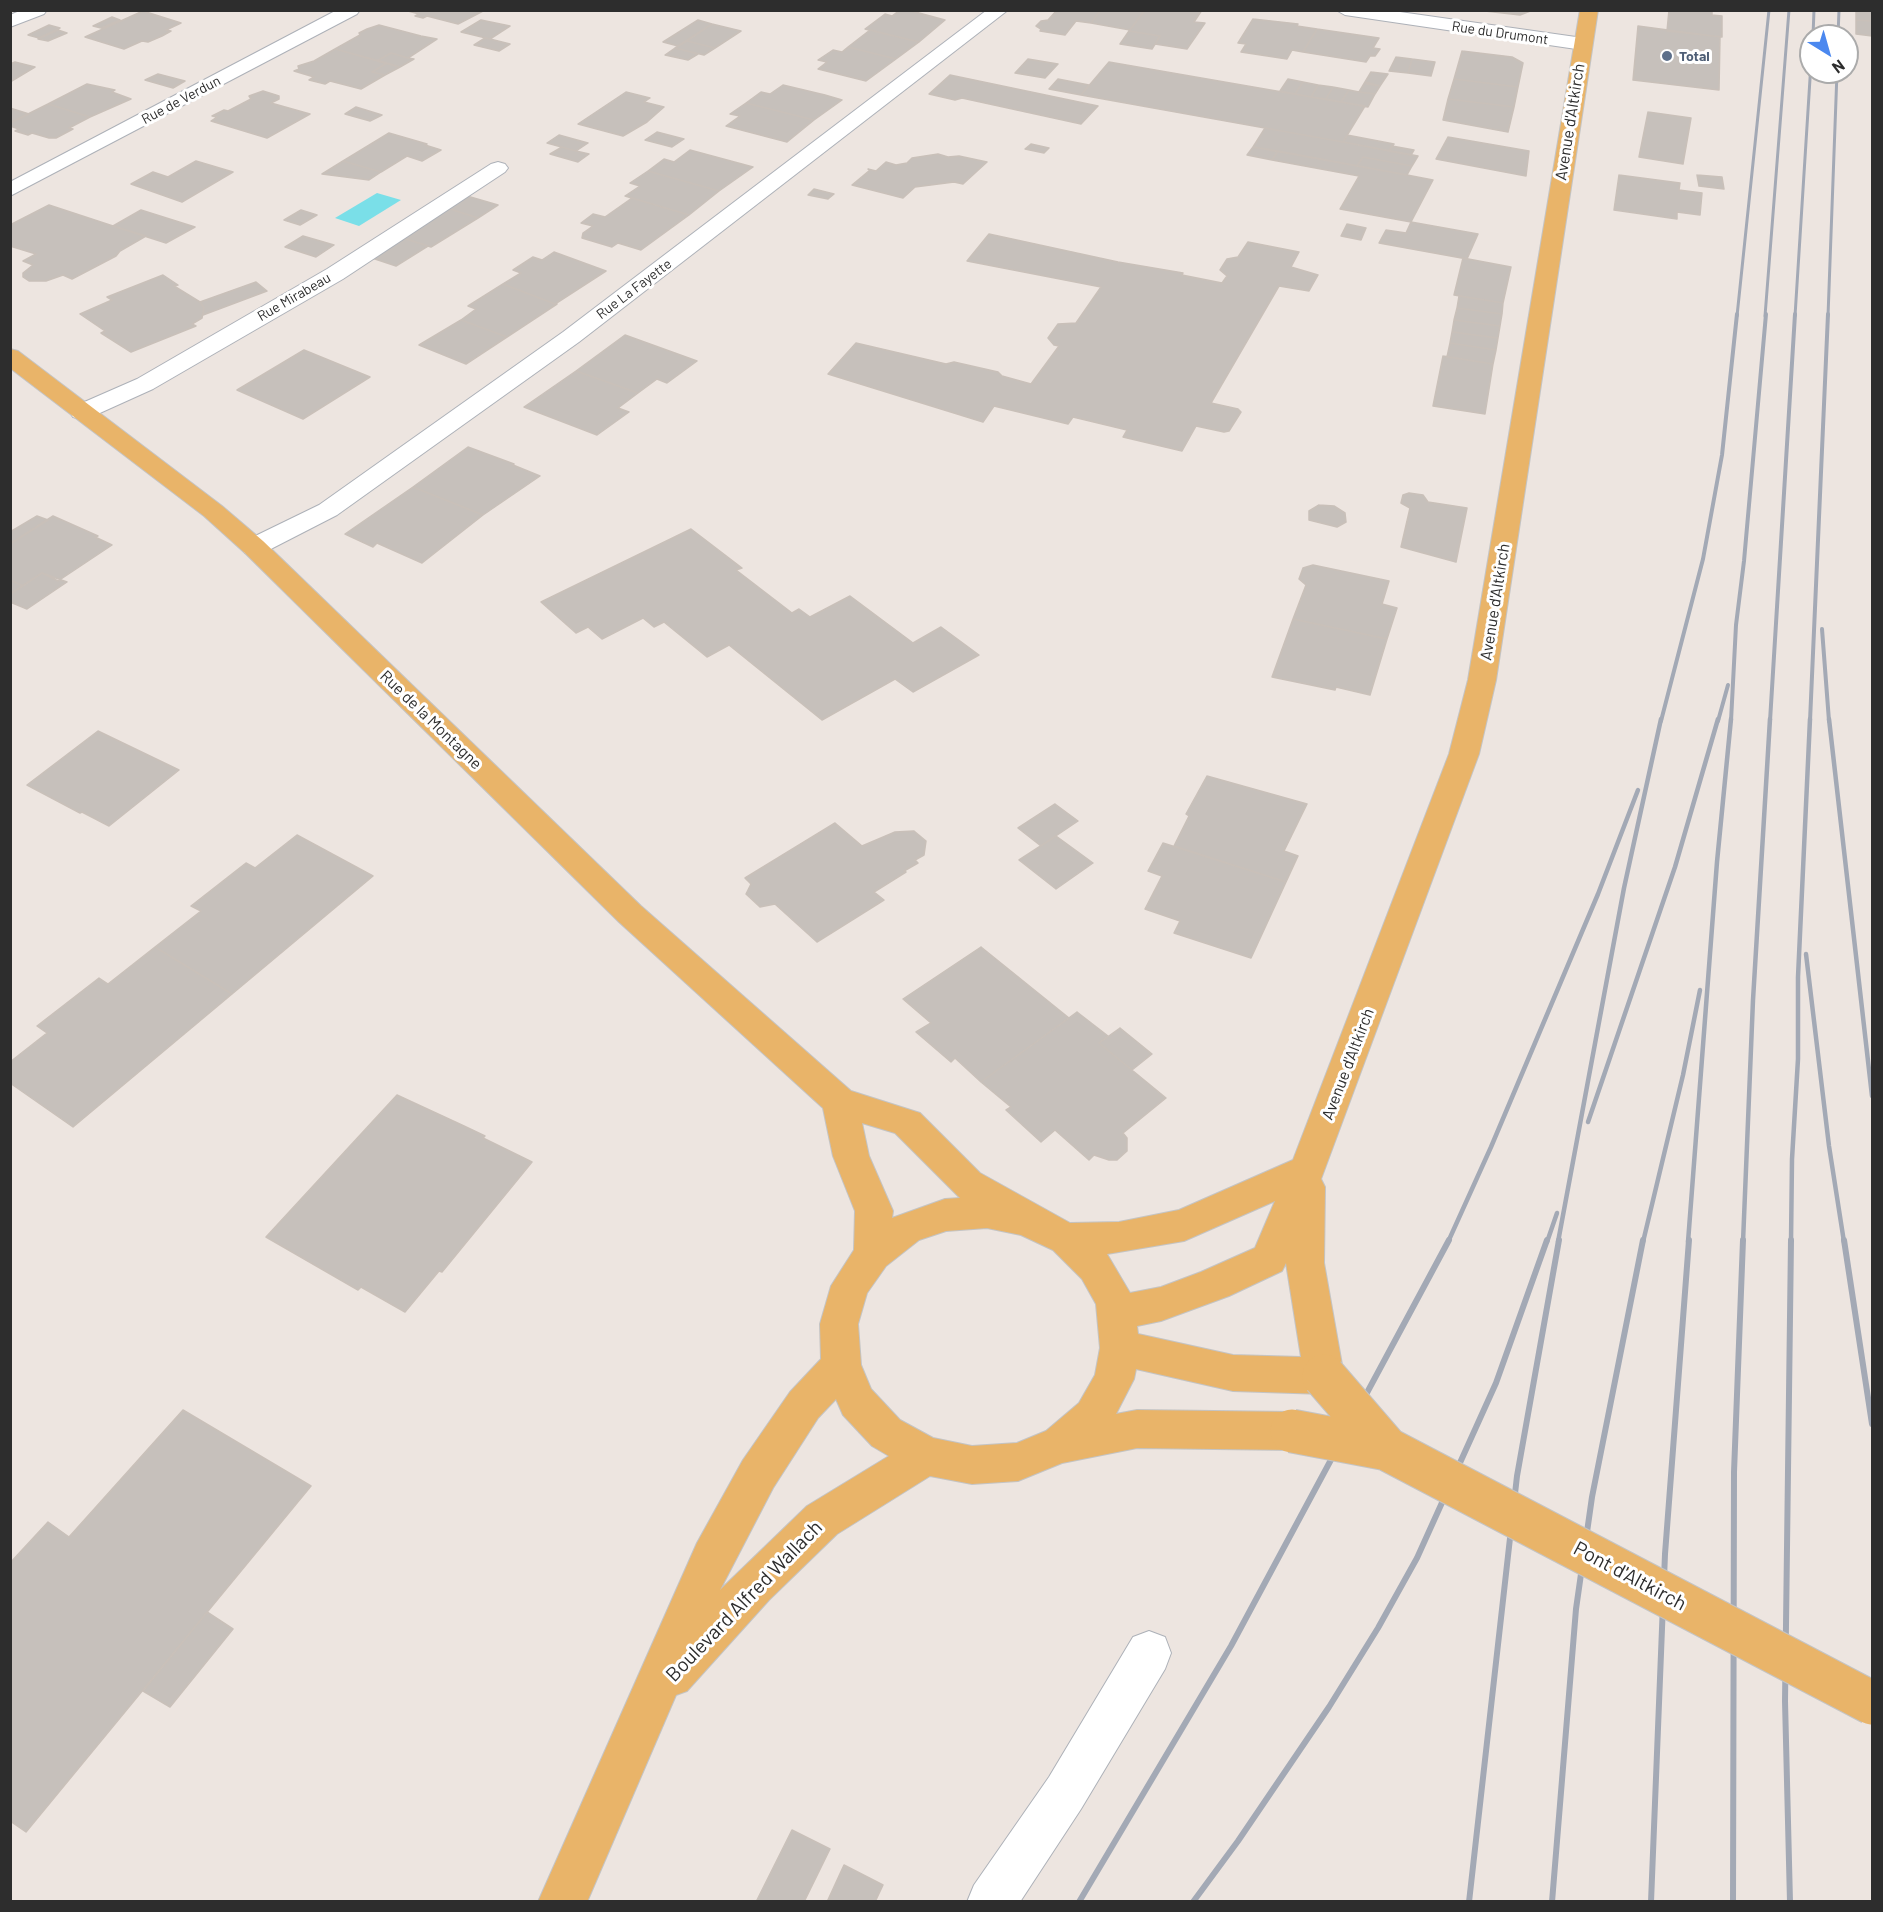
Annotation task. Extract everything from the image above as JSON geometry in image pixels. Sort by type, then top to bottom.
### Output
[{"type":"main road","name":"Avenue d'Altkirch","points":[[1119,1330],[1161,1304],[1215,1284],[1269,1259],[1307,1170],[1464,753],[1482,680],[1589,10]]},
{"type":"main road","name":"Rue de la Montagne","points":[[10,356],[213,511],[254,547],[630,915],[839,1101],[907,1123],[967,1184],[1028,1220]]},
{"type":"main road","points":[[839,1101],[851,1156],[874,1210],[873,1254]]},
{"type":"main road","name":"Avenue d'Altkirch","points":[[1307,1170],[1305,1263],[1324,1376]]},
{"type":"main road","points":[[1066,1239],[1119,1238],[1184,1225],[1307,1170]]},
{"type":"main road","points":[[1060,1444],[1093,1416],[1114,1380],[1119,1330],[1115,1302],[1095,1267],[1066,1239],[1028,1220],[987,1212],[945,1215],[906,1229],[873,1254],[850,1286],[839,1324],[841,1365],[857,1402],[886,1433],[926,1456],[972,1466],[995,1464],[1018,1461],[1060,1444],[1137,1429],[1292,1431],[1388,1449]]},
{"type":"main road","points":[[1119,1330],[1233,1373],[1324,1376],[1388,1449]]},
{"type":"main road","name":"Boulevard Alfred Wallach","points":[[562,1902],[656,1692],[712,1558],[758,1474],[804,1405],[841,1365]]},
{"type":"main road","name":"Pont d'Altkirch","points":[[1388,1449],[1872,1703]]},
{"type":"main road","name":"Boulevard Alfred Wallach","points":[[656,1692],[754,1585],[822,1520],[926,1456]]},
{"type":"street","points":[[10,22],[38,10]]},
{"type":"street","name":"Rue de Verdun","points":[[10,190],[351,10]]},
{"type":"street","name":"Rue La Fayette","points":[[254,547],[328,510],[572,337],[999,10]]},
{"type":"street","name":"Rue du Drumont","points":[[1345,10],[1583,44]]},
{"type":"street","name":"Rue Mirabeau","points":[[82,411],[145,384],[325,279],[498,168]]},
{"type":"street","points":[[991,1902],[1065,1793],[1149,1653]]},
{"type":"water","points":[[377,193],[401,200],[359,226],[335,218]]},
{"type":"building","points":[[485,10],[458,24],[427,16],[423,18],[415,16],[419,14],[408,11]]},
{"type":"building","points":[[900,10],[945,20],[919,42],[865,29],[885,14],[892,16]]},
{"type":"building","points":[[1057,10],[1101,10],[1091,23],[1076,21],[1065,35],[1040,31],[1041,29],[1036,26],[1041,21],[1048,20]]},
{"type":"building","points":[[1101,10],[1145,10],[1130,30],[1091,23]]},
{"type":"building","points":[[1145,10],[1202,10],[1194,22],[1205,23],[1187,49],[1155,44],[1160,36],[1129,31]]},
{"type":"building","points":[[1476,10],[1533,10],[1520,15]]},
{"type":"building","points":[[1669,10],[1712,10],[1712,15],[1722,16],[1722,37],[1667,31]]},
{"type":"building","points":[[1856,10],[1872,10],[1872,21],[1856,20]]},
{"type":"building","points":[[143,11],[181,23],[166,30],[171,31],[162,36],[124,49],[85,37]]},
{"type":"building","points":[[112,17],[120,20],[101,28],[93,26]]},
{"type":"building","points":[[1253,19],[1298,24],[1297,26],[1317,29],[1303,52],[1292,50],[1287,59],[1241,52],[1246,44],[1238,43]]},
{"type":"building","points":[[481,20],[510,26],[490,39],[461,32]]},
{"type":"building","points":[[698,20],[712,24],[678,46],[663,42]]},
{"type":"building","points":[[1856,20],[1872,21],[1872,36],[1859,34],[1859,24],[1856,24]]},
{"type":"building","points":[[712,24],[741,31],[715,48],[687,41]]},
{"type":"building","points":[[49,25],[60,28],[39,38],[28,35]]},
{"type":"building","points":[[379,25],[437,39],[408,58],[391,53],[377,61],[335,49],[360,35],[359,33]]},
{"type":"building","points":[[1638,26],[1720,37],[1719,90],[1633,80]]},
{"type":"building","points":[[1317,29],[1379,38],[1373,48],[1380,49],[1366,62],[1303,52]]},
{"type":"building","points":[[58,30],[67,33],[48,41],[38,39]]},
{"type":"building","points":[[870,30],[919,42],[896,59],[848,47]]},
{"type":"building","points":[[1129,31],[1160,36],[1152,49],[1120,44]]},
{"type":"building","points":[[485,38],[510,44],[499,51],[474,45]]},
{"type":"building","points":[[687,41],[715,48],[704,55],[675,48]]},
{"type":"building","points":[[848,47],[896,59],[866,81],[818,69],[827,62],[818,60],[833,50],[842,52]]},
{"type":"building","points":[[675,48],[698,54],[688,60],[665,55]]},
{"type":"building","points":[[335,49],[387,63],[372,72],[385,75],[361,89],[330,81],[325,84],[309,80],[314,77],[294,71],[299,69],[298,66],[314,61]]},
{"type":"building","points":[[1462,51],[1512,57],[1523,63],[1518,87],[1454,79]]},
{"type":"building","points":[[391,53],[414,59],[400,67],[377,61]]},
{"type":"building","points":[[1396,57],[1412,59],[1408,73],[1389,71]]},
{"type":"building","points":[[1028,59],[1058,64],[1045,78],[1015,73]]},
{"type":"building","points":[[1412,59],[1435,62],[1431,76],[1408,73]]},
{"type":"building","points":[[15,62],[35,67],[10,82],[10,64]]},
{"type":"building","points":[[1109,62],[1365,106],[1343,142],[1081,95]]},
{"type":"building","points":[[387,63],[400,67],[385,75],[372,72]]},
{"type":"building","points":[[1371,72],[1388,74],[1380,86],[1365,82]]},
{"type":"building","points":[[158,74],[185,81],[173,88],[145,80]]},
{"type":"building","points":[[950,75],[1098,106],[1081,124],[962,98],[955,100],[929,94]]},
{"type":"building","points":[[1058,79],[1089,85],[1081,95],[1049,89]]},
{"type":"building","points":[[1288,79],[1303,82],[1295,94],[1280,91]]},
{"type":"building","points":[[1454,79],[1518,87],[1514,107],[1448,99]]},
{"type":"building","points":[[1303,82],[1318,85],[1311,97],[1295,94]]},
{"type":"building","points":[[1365,82],[1380,86],[1375,94],[1359,92]]},
{"type":"building","points":[[87,84],[115,90],[112,92],[131,99],[90,117],[48,104]]},
{"type":"building","points":[[783,85],[842,100],[814,120],[746,103],[761,92],[770,94]]},
{"type":"building","points":[[1318,85],[1333,87],[1326,99],[1311,97]]},
{"type":"building","points":[[1333,87],[1349,90],[1341,102],[1326,99]]},
{"type":"building","points":[[1349,90],[1375,94],[1368,107],[1341,102]]},
{"type":"building","points":[[263,91],[279,96],[279,99],[271,103],[310,114],[267,138],[211,121],[217,117],[212,116],[224,110],[228,111],[251,99],[249,96]]},
{"type":"building","points":[[626,92],[650,98],[644,102],[664,107],[647,122],[623,136],[578,124]]},
{"type":"building","points":[[1448,99],[1514,107],[1508,132],[1443,120]]},
{"type":"building","points":[[746,103],[814,120],[787,142],[726,126],[740,116],[730,114]]},
{"type":"building","points":[[48,104],[90,117],[56,138],[32,133],[28,135],[15,131],[19,129],[10,126],[10,123]]},
{"type":"building","points":[[356,107],[382,115],[370,121],[345,114]]},
{"type":"building","points":[[10,108],[29,114],[10,123]]},
{"type":"building","points":[[1648,112],[1691,118],[1683,164],[1639,157]]},
{"type":"building","points":[[1265,128],[1418,156],[1412,166],[1363,157],[1357,166],[1253,147]]},
{"type":"building","points":[[657,132],[684,139],[672,147],[645,140]]},
{"type":"building","points":[[389,133],[441,150],[422,161],[407,156],[381,172],[343,161]]},
{"type":"building","points":[[559,135],[588,143],[576,151],[547,143]]},
{"type":"building","points":[[1347,135],[1394,144],[1389,151],[1343,142]]},
{"type":"building","points":[[1448,137],[1529,151],[1526,176],[1436,159]]},
{"type":"building","points":[[1031,144],[1049,148],[1044,153],[1025,149]]},
{"type":"building","points":[[1392,146],[1414,150],[1411,155],[1389,151]]},
{"type":"building","points":[[562,147],[589,154],[578,162],[550,154]]},
{"type":"building","points":[[1253,147],[1278,151],[1272,160],[1247,155]]},
{"type":"building","points":[[690,150],[753,167],[719,191],[648,171],[664,159],[674,162]]},
{"type":"building","points":[[1278,151],[1433,180],[1411,222],[1340,209],[1359,176],[1272,160]]},
{"type":"building","points":[[938,154],[987,162],[963,184],[954,182],[915,187],[903,198],[852,185],[870,170],[868,169],[876,171],[886,162],[896,165],[907,163],[912,158]]},
{"type":"building","points":[[1363,157],[1412,166],[1407,175],[1357,166]]},
{"type":"building","points":[[196,161],[233,172],[182,202],[131,184],[153,172],[168,177]]},
{"type":"building","points":[[343,161],[381,172],[369,180],[322,174]]},
{"type":"building","points":[[648,171],[719,191],[689,215],[625,196],[640,186],[630,183]]},
{"type":"building","points":[[1619,175],[1680,183],[1679,190],[1702,193],[1700,215],[1677,212],[1677,219],[1614,210]]},
{"type":"building","points":[[1697,175],[1722,177],[1724,189],[1699,186]]},
{"type":"building","points":[[814,189],[834,194],[828,199],[808,195]]},
{"type":"building","points":[[467,196],[498,205],[478,218],[447,208]]},
{"type":"building","points":[[632,198],[689,215],[641,250],[618,243],[612,247],[582,238],[583,233],[593,226],[581,223],[593,214],[605,217]]},
{"type":"building","points":[[49,205],[146,236],[120,251],[116,256],[72,279],[63,275],[46,281],[29,281],[23,277],[23,273],[33,265],[23,261],[36,254],[10,246],[10,225]]},
{"type":"building","points":[[447,208],[478,218],[431,247],[400,237]]},
{"type":"building","points":[[141,210],[195,227],[166,243],[113,226]]},
{"type":"building","points":[[301,210],[317,215],[300,225],[284,220]]},
{"type":"building","points":[[1411,222],[1478,234],[1467,259],[1379,243],[1386,230],[1406,233]]},
{"type":"building","points":[[1347,224],[1366,228],[1361,240],[1341,236]]},
{"type":"building","points":[[989,234],[1222,283],[1227,276],[1220,270],[1227,259],[1238,257],[1248,242],[1299,252],[1291,267],[1318,275],[1309,291],[1279,286],[1211,403],[1238,409],[1241,412],[1229,431],[1196,426],[1182,451],[1123,437],[1127,430],[1073,417],[1068,424],[994,406],[983,422],[828,374],[856,343],[946,364],[954,362],[998,372],[1002,376],[1031,384],[1059,346],[1054,345],[1048,338],[1058,324],[1076,323],[1101,287],[967,261]]},
{"type":"building","points":[[303,236],[334,245],[316,257],[285,247]]},
{"type":"building","points":[[400,237],[428,246],[396,266],[369,257]]},
{"type":"building","points":[[554,252],[606,271],[555,304],[503,284],[521,273],[513,270],[533,257],[542,260]]},
{"type":"building","points":[[1463,258],[1511,267],[1503,303],[1454,295]]},
{"type":"building","points":[[163,275],[178,285],[174,286],[200,302],[204,308],[202,318],[192,324],[196,326],[131,352],[101,333],[105,331],[80,314],[112,300],[107,297]]},
{"type":"building","points":[[256,282],[267,291],[203,315],[204,308],[200,302]]},
{"type":"building","points":[[503,284],[557,304],[507,337],[461,320],[476,309],[468,306]]},
{"type":"building","points":[[1459,296],[1503,303],[1502,314],[1457,308]]},
{"type":"building","points":[[1457,308],[1502,314],[1500,326],[1454,320]]},
{"type":"building","points":[[461,320],[507,337],[466,364],[419,345]]},
{"type":"building","points":[[1454,320],[1500,326],[1498,338],[1452,332]]},
{"type":"building","points":[[1452,332],[1498,338],[1496,350],[1450,343]]},
{"type":"building","points":[[625,335],[697,361],[667,383],[657,379],[638,393],[576,371]]},
{"type":"building","points":[[1450,343],[1496,350],[1493,364],[1447,357]]},
{"type":"building","points":[[304,350],[370,377],[303,419],[237,390]]},
{"type":"building","points":[[1443,356],[1493,364],[1485,414],[1433,406]]},
{"type":"building","points":[[576,371],[638,393],[618,408],[629,412],[597,435],[524,407]]},
{"type":"building","points":[[468,447],[540,476],[483,515],[413,487]]},
{"type":"building","points":[[413,487],[483,515],[422,563],[377,543],[373,547],[345,534]]},
{"type":"building","points":[[1409,493],[1423,495],[1428,502],[1467,508],[1456,562],[1401,547],[1410,508],[1401,503],[1403,495]]},
{"type":"building","points":[[1319,505],[1334,506],[1345,513],[1346,522],[1337,527],[1309,520],[1309,511]]},
{"type":"building","points":[[37,516],[48,520],[10,544],[10,532]]},
{"type":"building","points":[[53,516],[98,536],[95,537],[112,545],[58,581],[42,573],[23,586],[10,580],[10,544]]},
{"type":"building","points":[[691,529],[742,568],[736,570],[792,613],[799,609],[810,617],[850,596],[913,643],[941,627],[979,655],[913,692],[895,679],[822,720],[729,645],[707,657],[664,622],[654,627],[643,618],[602,639],[588,627],[576,633],[541,602]]},
{"type":"building","points":[[1313,565],[1389,581],[1382,604],[1397,608],[1387,639],[1293,619],[1306,585],[1299,579],[1303,568]]},
{"type":"building","points":[[42,573],[67,582],[27,609],[10,602],[10,594]]},
{"type":"building","points":[[10,580],[23,586],[10,594]]},
{"type":"building","points":[[1293,619],[1387,639],[1370,695],[1272,677]]},
{"type":"building","points":[[98,731],[179,770],[109,826],[27,785]]},
{"type":"building","points":[[1207,776],[1307,804],[1284,851],[1298,856],[1286,882],[1174,846],[1189,816],[1186,814]]},
{"type":"building","points":[[1055,804],[1078,821],[1041,846],[1018,828]]},
{"type":"building","points":[[835,823],[862,846],[895,832],[914,831],[926,841],[924,855],[915,860],[918,863],[904,871],[906,872],[874,892],[884,900],[817,942],[775,904],[760,907],[746,894],[751,884],[745,878]]},
{"type":"building","points":[[297,835],[373,876],[232,994],[155,947],[201,911],[191,906],[246,863],[255,868]]},
{"type":"building","points":[[1056,836],[1093,863],[1056,889],[1019,860]]},
{"type":"building","points":[[1163,843],[1286,882],[1251,958],[1174,933],[1180,921],[1145,909],[1162,876],[1148,871]]},
{"type":"building","points":[[155,947],[232,994],[73,1127],[10,1083],[10,1062],[47,1033],[37,1026],[99,978],[108,984]]},
{"type":"building","points":[[981,947],[1069,1018],[981,1082],[955,1058],[951,1062],[916,1032],[931,1023],[903,999]]},
{"type":"building","points":[[1077,1012],[1108,1036],[1099,1043],[1166,1098],[1123,1133],[1127,1138],[1127,1151],[1117,1160],[1094,1155],[1089,1160],[1055,1130],[1041,1142],[1006,1110],[1011,1107],[981,1082]]},
{"type":"building","points":[[1120,1028],[1152,1054],[1132,1070],[1099,1043]]},
{"type":"building","points":[[397,1095],[485,1136],[483,1138],[532,1162],[442,1272],[439,1271],[405,1312],[361,1287],[358,1290],[266,1237]]},
{"type":"building","points":[[183,1410],[311,1486],[26,1832],[10,1821],[10,1563],[48,1522],[69,1537]]},
{"type":"building","points":[[207,1612],[233,1629],[170,1707],[143,1691]]},
{"type":"building","points":[[792,1830],[830,1849],[804,1902],[756,1902]]},
{"type":"building","points":[[844,1865],[883,1885],[875,1902],[827,1902]]},
{"type":"railway","points":[[1737,316],[1769,10]]},
{"type":"railway","points":[[1765,316],[1789,10]]},
{"type":"railway","points":[[1813,24],[1814,10]]},
{"type":"railway","points":[[1838,24],[1839,10]]},
{"type":"railway","points":[[1795,316],[1810,84]]},
{"type":"railway","points":[[1828,316],[1837,84]]},
{"type":"railway","points":[[1661,721],[1703,559],[1722,455],[1737,314]]},
{"type":"railway","points":[[1731,721],[1736,625],[1744,561],[1766,314]]},
{"type":"railway","points":[[1770,721],[1795,314]]},
{"type":"railway","points":[[1810,721],[1828,314]]},
{"type":"railway","points":[[1822,629],[1829,721]]},
{"type":"railway","points":[[1718,721],[1728,685]]},
{"type":"railway","points":[[1558,1242],[1624,888],[1661,719]]},
{"type":"railway","points":[[1588,1122],[1675,867],[1718,719]]},
{"type":"railway","points":[[1688,1242],[1717,862],[1731,719]]},
{"type":"railway","points":[[1743,1242],[1753,1000],[1770,719]]},
{"type":"railway","points":[[1791,1242],[1792,1159],[1798,1059],[1798,977],[1810,719]]},
{"type":"railway","points":[[1829,719],[1872,1096]]},
{"type":"railway","points":[[1448,1241],[1491,1147],[1598,894],[1638,790]]},
{"type":"railway","points":[[1806,954],[1829,1146],[1844,1242]]},
{"type":"railway","points":[[1643,1242],[1683,1075],[1700,990]]},
{"type":"railway","points":[[1547,1242],[1557,1213]]},
{"type":"railway","points":[[1193,1902],[1238,1841],[1329,1707],[1378,1628],[1417,1558],[1496,1383],[1547,1240]]},
{"type":"railway","points":[[1469,1902],[1517,1476],[1559,1240]]},
{"type":"railway","points":[[1552,1902],[1576,1609],[1592,1497],[1643,1240]]},
{"type":"railway","points":[[1651,1902],[1665,1554],[1689,1240]]},
{"type":"railway","points":[[1733,1902],[1734,1472],[1743,1240]]},
{"type":"railway","points":[[1790,1902],[1785,1701],[1791,1240]]},
{"type":"railway","points":[[1844,1240],[1872,1424]]},
{"type":"railway","points":[[1079,1902],[1231,1646],[1448,1241]]},
{"type":"place","name":"Total","points":[[1667,56]]}]
